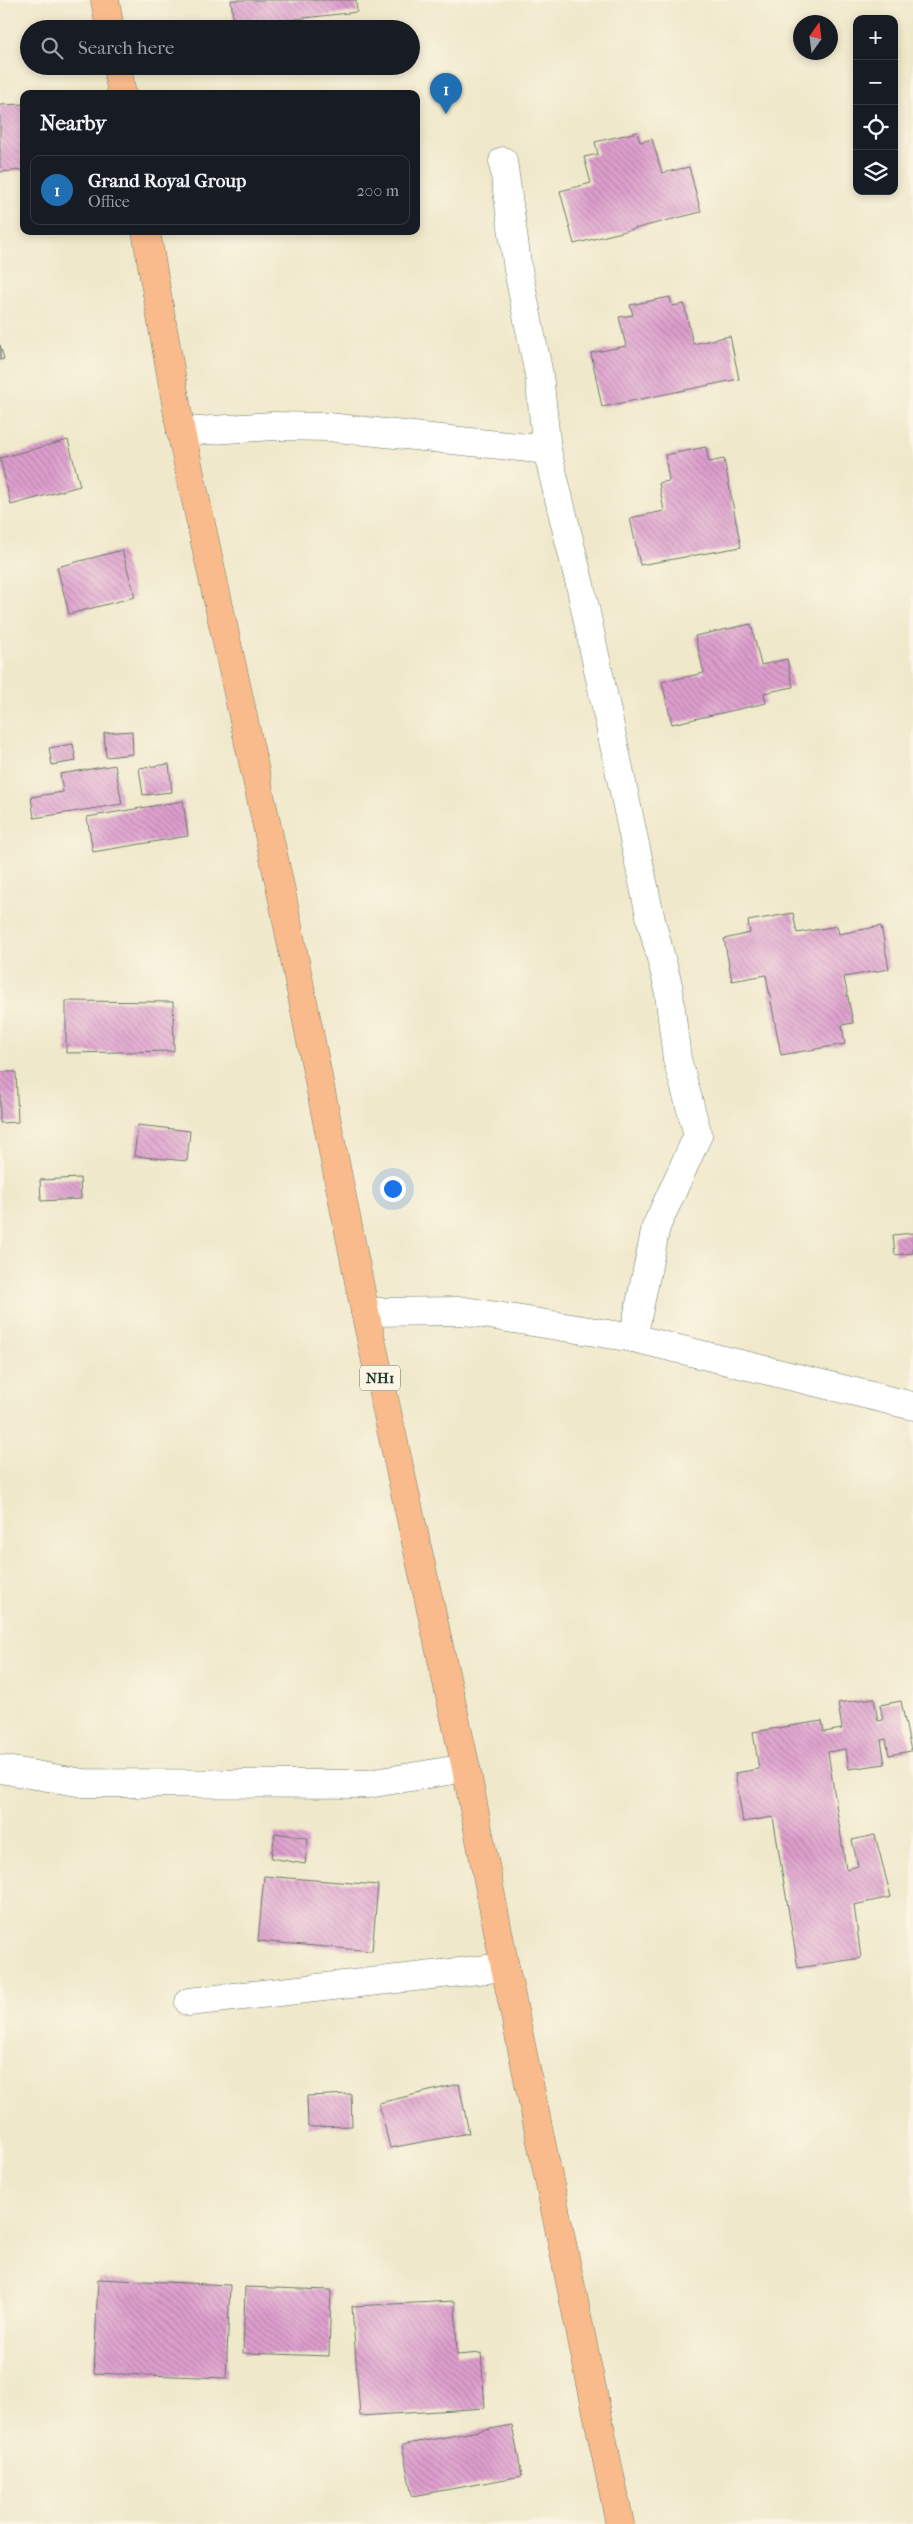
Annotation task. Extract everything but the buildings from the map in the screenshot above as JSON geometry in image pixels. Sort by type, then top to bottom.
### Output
[{"type":"highway","points":[[105,0],[108,20]]},
{"type":"highway","points":[[119,75],[121,90]]},
{"type":"highway","name":"NH1","points":[[147,235],[181,432],[280,886],[365,1312],[466,1768],[505,1967],[620,2524]]},
{"type":"street","points":[[503,161],[518,270],[539,375],[547,450],[581,589],[650,920],[668,985],[678,1059],[698,1135],[656,1227],[633,1338]]},
{"type":"street","points":[[181,432],[273,426],[328,427],[547,450]]},
{"type":"street","points":[[365,1312],[465,1311],[633,1338],[913,1406]]},
{"type":"street","points":[[0,1769],[83,1783],[368,1784],[466,1768]]},
{"type":"street","points":[[189,2002],[505,1967]]},
{"type":"place","name":"Grand Royal Group","points":[[446,114]]}]
